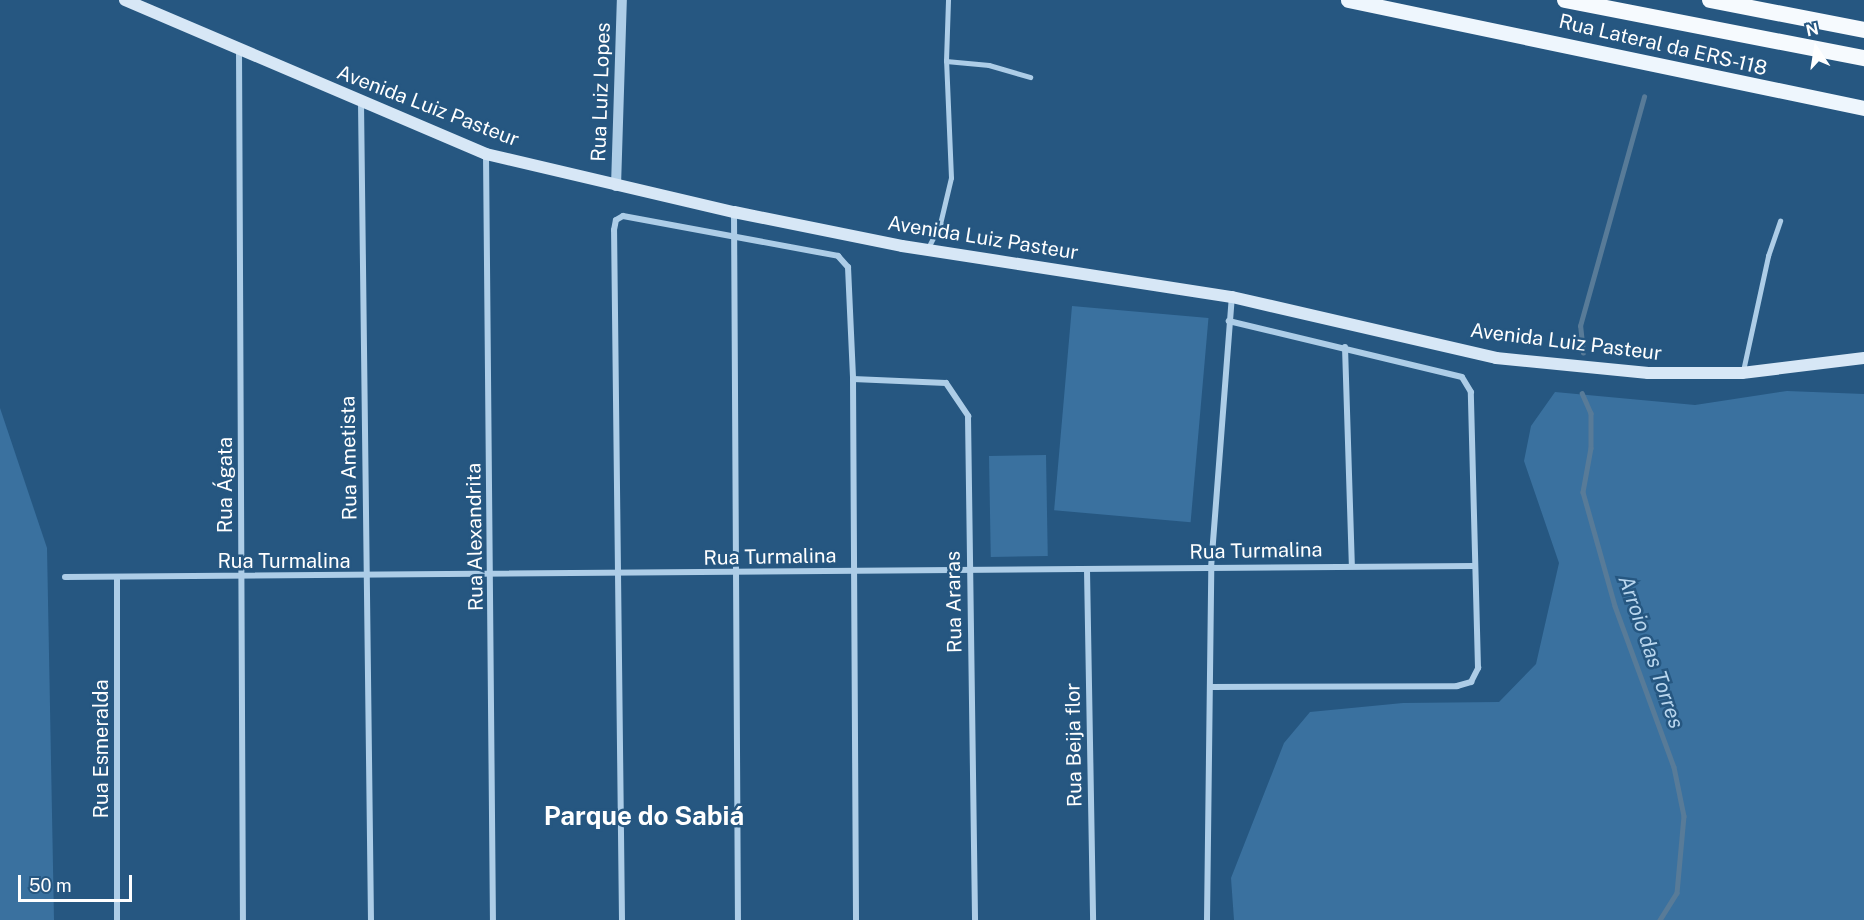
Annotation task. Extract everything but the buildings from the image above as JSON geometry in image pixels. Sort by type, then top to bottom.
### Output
[{"type":"highway","points":[[1565,0],[1864,58]]},
{"type":"highway","points":[[1710,0],[1864,30]]},
{"type":"main road","name":"Avenida Luiz Pasteur","points":[[125,0],[361,104],[486,154],[734,212],[928,250],[1232,297],[1496,358],[1648,373],[1742,373],[1864,358]]},
{"type":"main road","name":"Rua Lateral da ERS-118","points":[[1348,0],[1864,108]]},
{"type":"street","name":"Rua Luiz Lopes","points":[[615,186],[622,0]]},
{"type":"street","name":"Rua Ágata","points":[[239,50],[243,920]]},
{"type":"street","name":"Rua Ametista","points":[[361,104],[370,920]]},
{"type":"street","name":"Rua Alexandrita","points":[[486,154],[492,575],[493,920]]},
{"type":"street","points":[[734,212],[738,920]]},
{"type":"street","points":[[622,920],[616,220],[623,216],[838,256],[848,267],[853,380],[852,572],[856,920]]},
{"type":"street","points":[[1207,920],[1211,568],[1232,297]]},
{"type":"street","points":[[1210,687],[1457,686],[1471,682],[1478,668],[1471,392],[1462,377],[1345,346],[1229,321]]},
{"type":"street","points":[[1345,346],[1352,566]]},
{"type":"street","name":"Rua Araras","points":[[853,380],[946,383],[968,416],[975,920]]},
{"type":"street","name":"Rua Turmalina","points":[[65,577],[970,573],[1475,566]]},
{"type":"street","name":"Rua Beija flor","points":[[1087,570],[1093,920]]},
{"type":"street","name":"Rua Esmeralda","points":[[117,578],[117,920]]},
{"type":"lane","points":[[928,250],[939,224],[951,177],[946,61],[948,0]]},
{"type":"lane","points":[[946,61],[989,65],[1030,76]]},
{"type":"lane","points":[[1742,373],[1768,256],[1780,221]]},
{"type":"shaded area","points":[[1072,306],[1208,318],[1191,522],[1054,510]]},
{"type":"shaded area","points":[[1787,391],[1864,394],[1864,920],[1234,920],[1231,878],[1284,743],[1310,712],[1403,703],[1499,702],[1536,664],[1559,563],[1524,461],[1531,426],[1555,392],[1695,405]]},
{"type":"shaded area","points":[[0,408],[47,548],[54,920],[0,920]]},
{"type":"shaded area","points":[[1046,455],[1048,556],[991,557],[989,456]]},
{"type":"waterway","name":"Arroio das Torres","points":[[1583,353],[1580,326],[1644,97]]},
{"type":"waterway","name":"Arroio das Torres","points":[[1582,393],[1591,413],[1591,448],[1583,492],[1615,606],[1674,767],[1684,816],[1677,893],[1660,920]]},
{"type":"district","name":"Parque do Sabiá","points":[[644,816]]}]
